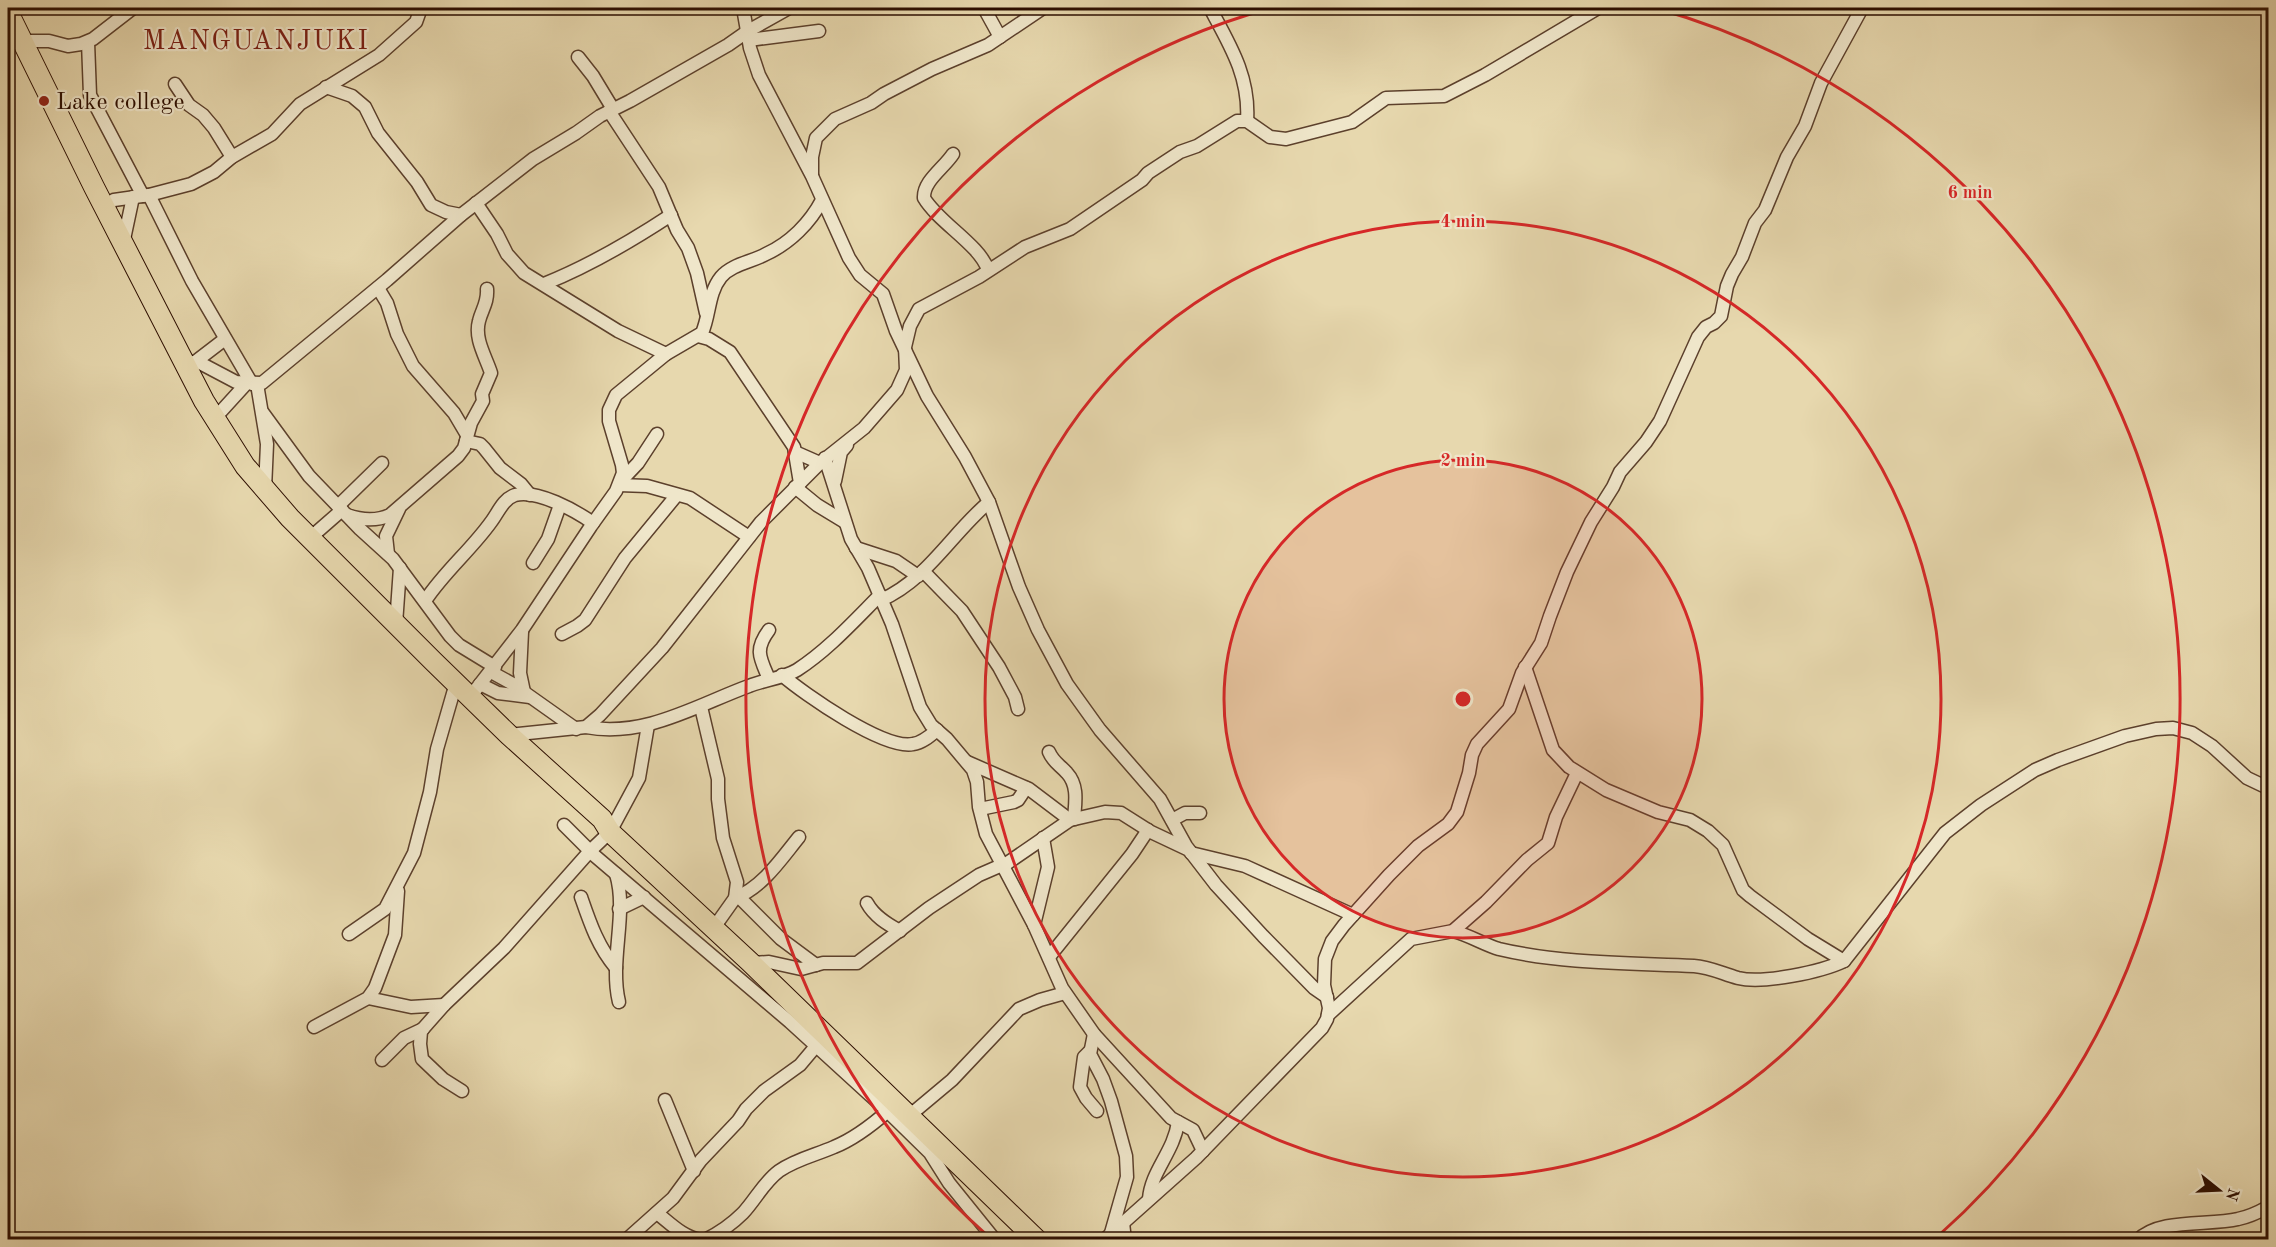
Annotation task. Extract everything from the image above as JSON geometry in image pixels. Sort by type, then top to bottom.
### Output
[{"type":"main road","points":[[8,12],[15,35],[123,244],[191,363],[215,418],[245,466],[310,538],[456,683],[475,691],[509,735],[602,819],[610,832],[751,963],[1037,1239]]},
{"type":"street","points":[[15,35],[68,46],[88,42],[133,8]]},
{"type":"street","points":[[104,206],[114,200],[142,196],[198,181],[214,172],[232,157],[272,134],[296,107],[380,55],[416,22],[421,8]]},
{"type":"street","points":[[743,8],[759,75],[812,176],[856,268],[883,294],[896,331],[927,396],[965,457],[989,502],[1019,587],[1038,630],[1067,684],[1088,716],[1160,799],[1190,851],[1239,912],[1314,988],[1327,997]]},
{"type":"street","points":[[191,363],[236,382],[252,384],[268,379],[378,288],[461,215],[533,159],[611,110],[749,35],[789,8]]},
{"type":"street","points":[[984,8],[1000,37]]},
{"type":"street","points":[[812,176],[812,157],[816,138],[835,119],[871,104],[884,94],[932,69],[980,49],[1044,8]]},
{"type":"street","points":[[1210,8],[1244,78],[1249,104],[1247,121]]},
{"type":"street","points":[[834,486],[841,452],[897,390],[906,370],[905,347],[912,319],[919,309],[1033,243],[1070,229],[1180,152],[1204,142],[1237,121],[1247,121],[1270,137],[1286,138],[1352,122],[1386,98],[1444,96],[1485,75],[1598,8]]},
{"type":"street","points":[[1328,1014],[1324,985],[1325,959],[1332,941],[1353,915],[1418,846],[1448,824],[1457,812],[1477,744],[1509,709],[1525,667],[1541,643],[1567,572],[1591,522],[1620,472],[1642,448],[1660,421],[1698,337],[1706,327],[1721,316],[1726,286],[1742,257],[1750,233],[1765,210],[1787,157],[1805,126],[1821,83],[1862,8]]},
{"type":"street","points":[[749,35],[819,31]]},
{"type":"street","points":[[88,42],[90,95],[142,196],[252,384],[263,413],[267,444],[265,489]]},
{"type":"street","points":[[578,57],[593,76],[611,110],[659,187],[692,257],[706,315]]},
{"type":"street","points":[[175,84],[189,105],[214,128],[232,157]]},
{"type":"street","points":[[326,87],[352,96],[365,107],[378,133],[417,182],[431,205],[446,212],[461,215]]},
{"type":"street","points":[[953,154],[926,189],[924,198],[948,226],[982,258],[988,270]]},
{"type":"street","points":[[123,244],[142,196]]},
{"type":"street","points":[[620,483],[622,465],[609,421],[609,410],[616,395],[666,354],[698,336],[704,328],[716,286],[725,273],[767,254],[787,241],[815,214],[822,200]]},
{"type":"street","points":[[476,203],[516,265],[524,273],[618,331],[666,354]]},
{"type":"street","points":[[544,284],[578,270],[633,240],[671,215]]},
{"type":"street","points":[[378,288],[387,303],[397,334],[413,366],[454,413],[467,438],[480,444],[500,468],[521,484],[530,495]]},
{"type":"street","points":[[343,510],[357,518],[382,519],[400,508],[458,456],[483,401],[482,394],[490,372],[481,351],[478,329],[487,303],[487,289]]},
{"type":"street","points":[[698,336],[709,339],[730,352],[795,452],[798,485],[817,506],[845,522]]},
{"type":"street","points":[[191,363],[225,339]]},
{"type":"street","points":[[215,418],[252,384]]},
{"type":"street","points":[[263,413],[309,476],[388,554],[459,645],[581,728]]},
{"type":"street","points":[[475,691],[522,630],[620,483],[638,463],[657,434]]},
{"type":"street","points":[[581,728],[600,715],[662,648],[749,537],[822,460],[854,437]]},
{"type":"street","points":[[795,452],[822,460],[834,486],[856,548],[892,624],[920,707],[931,725],[947,739],[973,770],[987,834],[1034,925],[1065,993],[1094,1034],[1171,1118],[1193,1130],[1203,1151]]},
{"type":"street","points":[[310,538],[343,510],[382,463]]},
{"type":"street","points":[[620,483],[647,486],[676,496],[690,498],[749,537]]},
{"type":"street","points":[[425,601],[505,502],[513,496],[530,495],[560,505],[593,523]]},
{"type":"street","points":[[562,634],[585,620],[625,558],[676,496]]},
{"type":"street","points":[[509,735],[581,728],[601,730],[648,725],[795,671],[880,598],[906,586],[921,573],[953,536],[989,502]]},
{"type":"street","points":[[533,562],[548,539],[560,505]]},
{"type":"street","points":[[388,554],[386,536],[400,508]]},
{"type":"street","points":[[856,548],[896,561],[921,573],[962,611],[999,667],[1015,697],[1018,709]]},
{"type":"street","points":[[396,624],[400,568]]},
{"type":"street","points":[[522,630],[520,673],[528,694]]},
{"type":"street","points":[[769,679],[759,656],[762,641],[770,630]]},
{"type":"street","points":[[1525,667],[1553,750],[1569,767],[1606,790],[1658,812],[1690,820],[1708,831],[1723,845],[1743,890],[1808,939],[1845,961]]},
{"type":"street","points":[[782,675],[800,690],[859,727],[885,740],[911,745],[921,742],[937,730]]},
{"type":"street","points":[[349,934],[385,909],[399,886],[414,853],[437,749],[456,683]]},
{"type":"street","points":[[475,691],[506,695],[528,694]]},
{"type":"street","points":[[701,706],[718,779],[723,838],[737,882],[737,898],[781,939],[816,965]]},
{"type":"street","points":[[462,1091],[443,1079],[422,1059],[419,1036],[444,1005],[504,948],[590,851],[610,832],[639,778],[648,725]]},
{"type":"street","points":[[1107,1237],[1203,1151],[1322,1028],[1328,1014],[1411,939],[1453,931],[1496,948],[1519,953],[1598,963],[1697,966],[1740,978],[1762,980],[1831,967],[1845,961],[1945,833],[1981,805],[2035,770],[2058,760],[2125,736],[2156,729],[2173,728],[2192,733],[2212,746],[2247,778],[2268,788]]},
{"type":"street","points":[[1049,752],[1055,764],[1068,774],[1074,786],[1072,819]]},
{"type":"street","points":[[966,762],[1026,788],[1072,819]]},
{"type":"street","points":[[1453,931],[1548,843],[1556,817],[1577,773]]},
{"type":"street","points":[[980,809],[1014,802],[1026,788]]},
{"type":"street","points":[[751,963],[769,962],[801,969],[823,963],[857,963],[929,908],[979,875],[1002,865],[1072,819],[1115,812],[1121,813],[1148,830],[1190,851],[1245,866],[1353,915]]},
{"type":"street","points":[[1172,820],[1185,813],[1200,813]]},
{"type":"street","points":[[564,825],[616,874],[888,1111],[930,1153],[949,1183],[995,1239]]},
{"type":"street","points":[[1049,957],[1132,855],[1148,830]]},
{"type":"street","points":[[713,929],[737,898],[745,895],[771,871],[799,837]]},
{"type":"street","points":[[1034,925],[1048,867],[1043,838]]},
{"type":"street","points":[[616,874],[619,909],[616,989],[619,1002]]},
{"type":"street","points":[[314,1028],[368,998],[375,988],[395,934],[399,886]]},
{"type":"street","points":[[581,897],[596,939],[616,968]]},
{"type":"street","points":[[619,909],[644,897]]},
{"type":"street","points":[[867,903],[883,921],[900,931]]},
{"type":"street","points":[[909,1116],[952,1080],[1019,1009],[1040,999],[1065,993]]},
{"type":"street","points":[[368,998],[411,1007],[444,1005]]},
{"type":"street","points":[[382,1060],[404,1038],[423,1029]]},
{"type":"street","points":[[1094,1034],[1090,1051],[1084,1057],[1080,1087],[1097,1111]]},
{"type":"street","points":[[626,1239],[674,1197],[701,1160],[738,1121],[746,1109],[764,1092],[796,1069],[816,1046]]},
{"type":"street","points":[[1090,1051],[1111,1101],[1126,1156],[1127,1177],[1107,1237]]},
{"type":"street","points":[[665,1100],[694,1171]]},
{"type":"street","points":[[705,1239],[720,1233],[743,1213],[763,1186],[779,1171],[797,1160],[836,1147],[871,1126],[888,1111]]},
{"type":"street","points":[[1149,1200],[1155,1178],[1174,1142],[1178,1122]]},
{"type":"street","points":[[2138,1239],[2149,1230],[2240,1219],[2268,1207]]},
{"type":"street","points":[[657,1213],[682,1233],[691,1238],[700,1239]]},
{"type":"street","points":[[1124,1223],[1125,1239]]},
{"type":"place","name":"Lake college","points":[[44,101]]},
{"type":"district","name":"MANGUANJUKI","points":[[256,40]]}]
